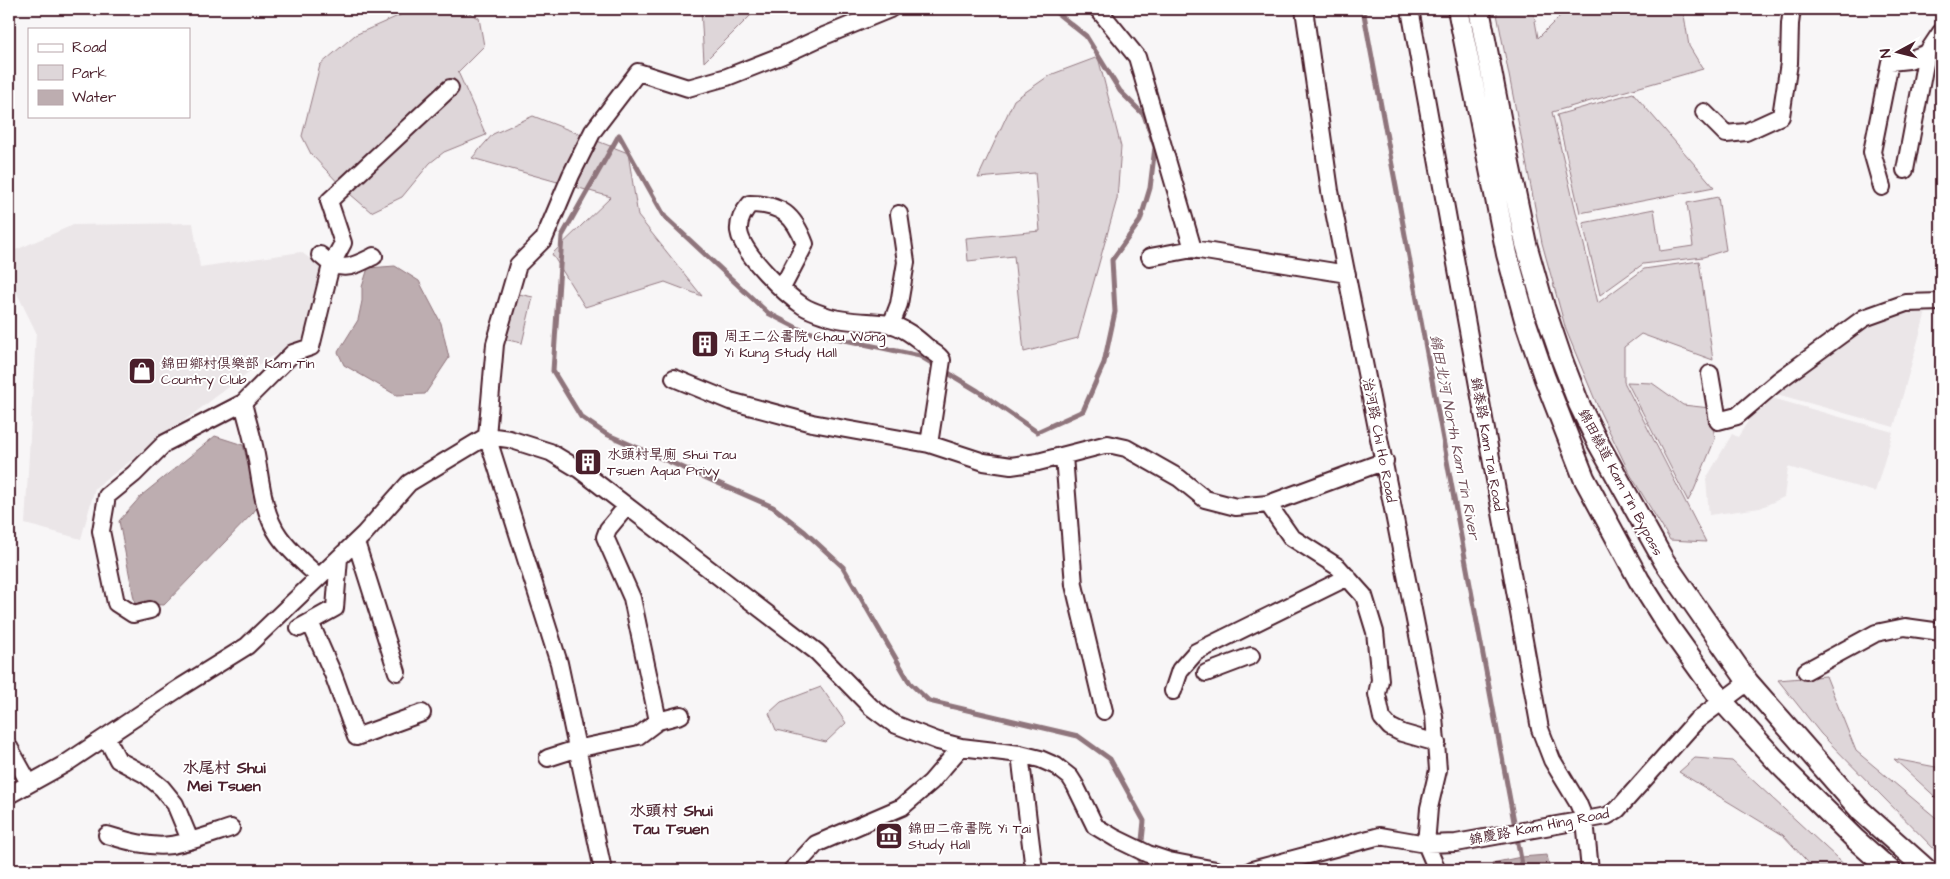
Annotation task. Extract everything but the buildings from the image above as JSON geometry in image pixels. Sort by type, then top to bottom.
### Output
[{"type":"main road","name":"錦田繞道 Kam Tin Bypass","points":[[1458,9],[1507,254],[1526,323],[1564,430],[1584,478],[1639,580],[1668,626],[1722,701],[1774,758],[1856,840],[1890,870]]},
{"type":"main road","name":"錦田繞道 Kam Tin Bypass","points":[[1479,9],[1526,244],[1544,307],[1579,404],[1622,488],[1664,561],[1748,682],[1861,811],[1927,870]]},
{"type":"street","points":[[603,870],[559,662],[487,436],[495,344],[518,265],[544,238],[571,175],[593,131],[638,72],[688,88],[727,77],[890,9]]},
{"type":"street","points":[[1098,9],[1136,57],[1193,249]]},
{"type":"street","name":"治河路 Chi Ho Road","points":[[1304,9],[1330,191],[1434,716],[1438,770],[1429,808],[1426,844],[1437,870]]},
{"type":"street","name":"錦泰路 Kam Tai Road","points":[[1410,9],[1540,729],[1552,760],[1578,803],[1585,820],[1590,870]]},
{"type":"street","points":[[1704,112],[1726,134],[1746,132],[1781,116],[1789,63],[1792,9]]},
{"type":"street","points":[[1905,170],[1927,53],[1941,32]]},
{"type":"street","points":[[1882,187],[1872,152],[1890,62],[1909,60],[1927,53]]},
{"type":"street","points":[[150,610],[133,614],[116,603],[101,531],[107,496],[134,474],[165,443],[243,403],[293,353],[311,347],[325,260],[342,243],[329,201],[450,88]]},
{"type":"street","points":[[782,288],[805,244],[794,223],[781,209],[766,204],[750,204],[741,214],[739,232],[748,251],[766,273],[782,288],[804,307],[826,316],[891,324],[914,335],[938,354],[940,367],[930,444]]},
{"type":"street","points":[[891,324],[900,304],[906,262],[899,214]]},
{"type":"street","points":[[1150,257],[1193,249],[1347,274]]},
{"type":"street","points":[[325,260],[353,267],[374,256]]},
{"type":"street","points":[[1710,374],[1718,421],[1737,416],[1778,381],[1864,318],[1906,303],[1941,302]]},
{"type":"street","points":[[674,378],[730,401],[812,423],[930,444],[984,462],[1011,466],[1064,456],[1108,444],[1126,448],[1179,478],[1204,499],[1236,507],[1268,504],[1384,461]]},
{"type":"street","points":[[243,403],[271,521],[278,535],[290,551],[319,577]]},
{"type":"street","points":[[9,795],[65,764],[246,646],[356,542],[409,483],[487,436],[509,439],[550,452],[574,466],[817,652],[864,701],[886,719],[911,732],[961,747],[1020,754],[1048,762],[1063,770],[1075,785],[1095,826],[1114,838],[1169,862],[1216,870]]},
{"type":"street","points":[[1064,456],[1074,585],[1104,711]]},
{"type":"street","points":[[1268,504],[1291,537],[1338,567],[1364,596],[1375,632],[1380,680],[1377,694],[1382,718],[1390,727],[1402,733],[1437,743]]},
{"type":"street","points":[[627,506],[608,530],[605,537],[632,598],[658,720]]},
{"type":"street","points":[[356,542],[397,672]]},
{"type":"street","points":[[339,558],[335,608],[304,625],[333,674],[356,737],[422,713]]},
{"type":"street","points":[[1173,691],[1180,670],[1196,652],[1348,577]]},
{"type":"street","points":[[1806,671],[1876,632],[1905,627],[1941,632]]},
{"type":"street","points":[[1206,673],[1251,656]]},
{"type":"street","name":"錦慶路 Kam Hing Road","points":[[1252,870],[1380,836],[1426,844],[1456,843],[1607,816],[1617,810],[1696,721],[1748,682]]},
{"type":"street","points":[[548,758],[576,749],[638,736],[658,720],[681,715]]},
{"type":"street","points":[[106,737],[118,760],[146,775],[162,788],[175,804],[190,840]]},
{"type":"street","points":[[9,747],[29,783]]},
{"type":"street","points":[[792,870],[816,844],[902,807],[931,782],[961,747]]},
{"type":"street","points":[[1020,754],[1034,870]]},
{"type":"street","points":[[107,835],[157,846],[172,845],[231,828]]},
{"type":"shaded area","name":"錦田鄉村俱樂部 Kam Tin Country Club","points":[[193,223],[200,267],[301,252],[323,268],[304,342],[266,359],[95,488],[81,539],[25,524],[36,332],[9,277],[9,253],[73,225]]},
{"type":"shaded area","points":[[1927,308],[1894,427],[1773,393],[1870,321],[1903,309]]},
{"type":"shaded area","points":[[1768,397],[1893,432],[1875,492],[1788,467],[1784,497],[1760,508],[1709,515],[1706,479],[1732,434],[1738,437],[1755,410]]},
{"type":"green space","points":[[414,9],[461,9],[479,18],[484,46],[458,72],[486,135],[444,152],[430,163],[402,197],[371,212],[343,188],[311,154],[302,136],[320,65],[355,35]]},
{"type":"green space","points":[[701,9],[753,9],[752,14],[704,62]]},
{"type":"green space","points":[[1496,9],[1533,9],[1538,38],[1567,9],[1683,9],[1689,46],[1703,69],[1552,112],[1598,303],[1644,269],[1699,261],[1713,360],[1641,334],[1624,347],[1624,382],[1706,542],[1670,540],[1630,474],[1600,412],[1566,330],[1542,243]]},
{"type":"green space","points":[[1098,57],[1121,147],[1117,199],[1078,338],[1024,352],[1014,256],[968,261],[966,238],[1040,231],[1035,173],[978,178],[1014,100],[1050,75]]},
{"type":"green space","points":[[1633,93],[1714,187],[1580,213],[1557,115]]},
{"type":"green space","points":[[533,116],[628,153],[638,216],[702,296],[665,282],[585,307],[552,254],[611,197],[472,158],[493,134]]},
{"type":"green space","points":[[1718,197],[1726,250],[1703,257],[1643,264],[1600,295],[1583,223],[1654,209],[1660,251],[1693,246],[1687,203]]},
{"type":"green space","points":[[514,293],[533,297],[522,343],[503,339]]},
{"type":"green space","points":[[1627,382],[1652,383],[1683,405],[1710,408],[1715,439],[1688,501]]},
{"type":"green space","points":[[1826,676],[1856,751],[1941,822],[1941,856],[1821,734],[1778,680]]},
{"type":"green space","points":[[821,687],[846,723],[826,742],[776,730],[769,713],[781,702]]},
{"type":"green space","points":[[1695,758],[1732,761],[1850,870],[1815,870],[1783,835],[1679,772]]},
{"type":"green space","points":[[1894,759],[1941,768],[1941,802]]},
{"type":"water","points":[[395,266],[419,281],[441,323],[449,358],[425,394],[396,395],[344,365],[338,352],[358,320],[362,301],[362,287],[368,268]]},
{"type":"water","points":[[215,436],[243,445],[259,504],[253,513],[164,605],[135,604],[119,521],[142,495]]},
{"type":"water","points":[[1547,855],[1550,870],[1493,870],[1492,863],[1521,857]]},
{"type":"waterway","points":[[619,135],[665,217],[768,313],[803,331],[920,356],[978,391],[1037,432],[1083,411],[1104,363],[1115,312],[1112,260],[1140,221],[1150,188],[1155,147],[1144,115],[1120,91],[1086,36],[1052,9]]},
{"type":"waterway","name":"錦田北河 North Kam Tin River","points":[[1363,9],[1523,870]]},
{"type":"waterway","points":[[619,135],[562,236],[553,371],[581,417],[606,434],[773,507],[805,532],[843,567],[910,683],[929,701],[1078,736],[1110,759],[1144,821],[1139,870]]},
{"type":"place","name":"周王二公書院 Chau Wong Yi Kung Study Hall","points":[[705,344]]},
{"type":"place","name":"錦田鄉村俱樂部 Kam Tin Country Club","points":[[142,371]]},
{"type":"place","name":"水頭村旱廁 Shui Tau Tsuen Aqua Privy","points":[[588,462]]},
{"type":"place","name":"錦田二帝書院 Yi Tai Study Hall","points":[[889,836]]},
{"type":"district","name":"水尾村 Shui Mei Tsuen","points":[[224,776]]},
{"type":"district","name":"水頭村 Shui Tau Tsuen","points":[[671,819]]}]
